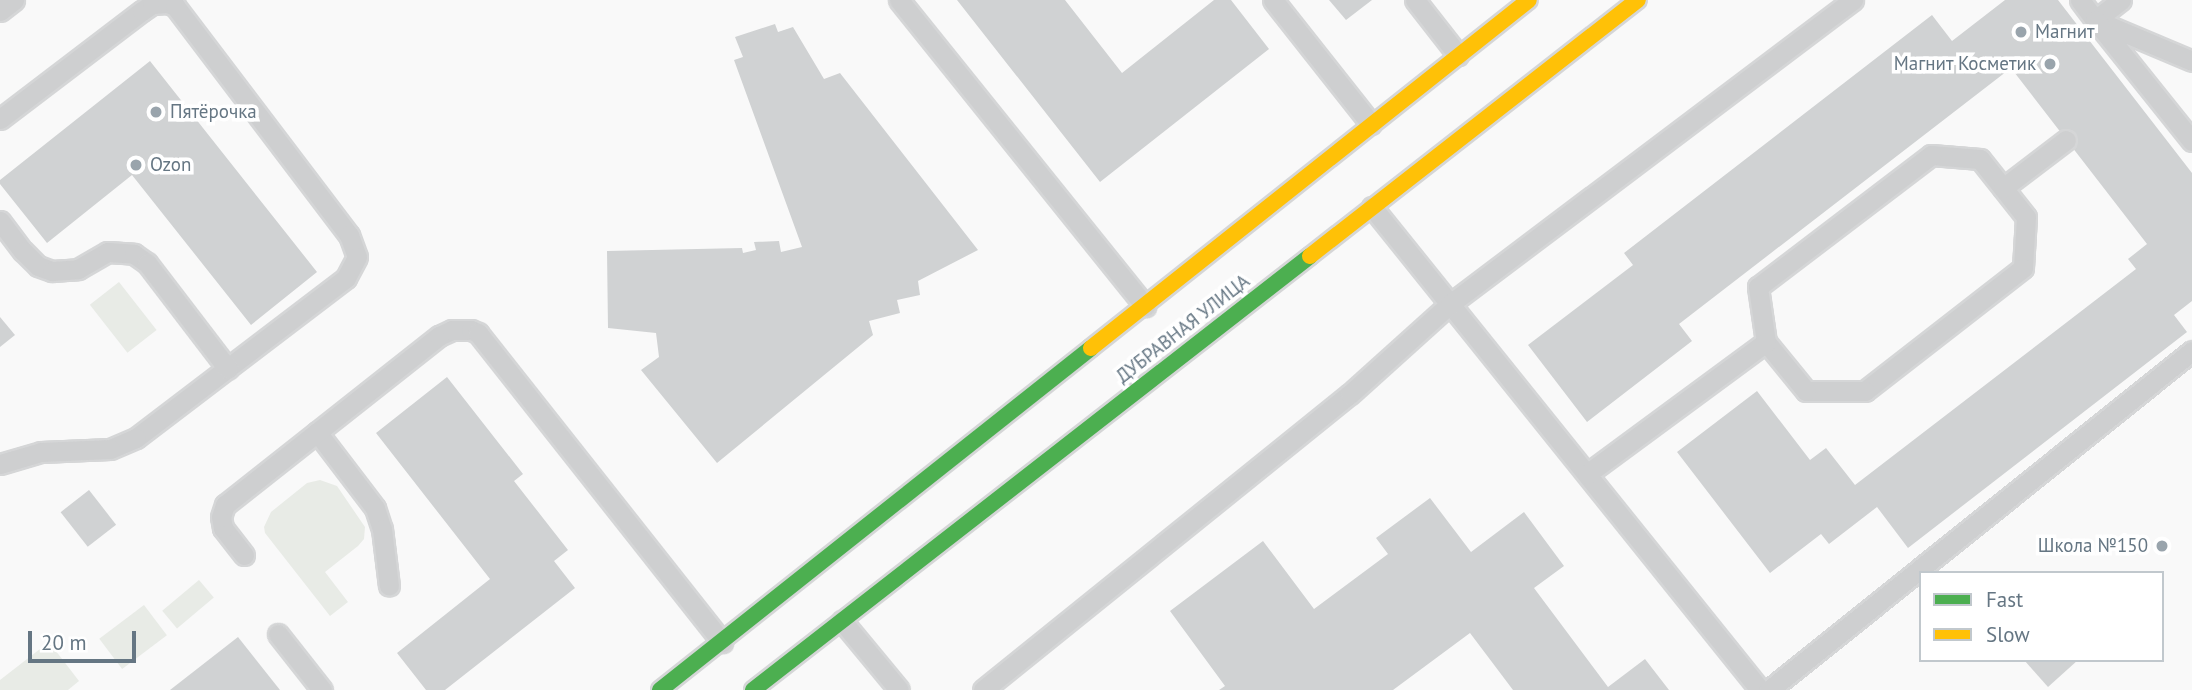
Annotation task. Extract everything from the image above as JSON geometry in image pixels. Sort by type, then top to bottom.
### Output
[{"type":"street","points":[[660,690],[1529,0]]},
{"type":"street","name":"ДУБРАВНАЯ УЛИЦА","points":[[753,690],[1638,0]]},
{"type":"lane","points":[[0,11],[14,0]]},
{"type":"lane","points":[[899,0],[1145,306]]},
{"type":"lane","points":[[1273,0],[1371,124]]},
{"type":"lane","points":[[1415,0],[1458,55]]},
{"type":"lane","points":[[983,690],[1350,394],[1450,304],[1853,0]]},
{"type":"lane","points":[[2080,0],[2136,86],[2192,141]]},
{"type":"lane","points":[[2095,20],[2121,0]]},
{"type":"lane","points":[[0,119],[152,4],[174,6],[349,235],[356,248],[354,268],[346,278],[128,443],[110,449],[33,454],[0,464]]},
{"type":"lane","points":[[2095,20],[2192,61]]},
{"type":"lane","points":[[2003,188],[2066,140]]},
{"type":"lane","points":[[1931,155],[1980,159],[2026,218],[2023,268],[1865,391],[1806,391],[1766,342],[1758,287],[1931,155]]},
{"type":"lane","points":[[1372,207],[1760,690]]},
{"type":"lane","points":[[0,220],[38,266],[52,271],[78,269],[108,252],[134,254],[147,262],[228,369]]},
{"type":"lane","points":[[244,555],[223,528],[221,517],[225,505],[439,336],[462,329],[478,333],[722,642]]},
{"type":"lane","points":[[1587,474],[1766,342]]},
{"type":"lane","points":[[1769,690],[2192,351]]},
{"type":"lane","points":[[317,432],[374,508],[382,528],[390,586]]},
{"type":"lane","points":[[842,621],[899,690]]},
{"type":"lane","points":[[278,634],[321,690]]},
{"type":"shaded area","points":[[119,282],[157,330],[127,353],[90,305]]},
{"type":"shaded area","points":[[320,480],[337,486],[365,527],[364,539],[358,546],[325,572],[348,602],[330,616],[265,533],[264,527],[271,512],[307,483]]},
{"type":"shaded area","points":[[199,580],[214,598],[177,628],[162,611]]},
{"type":"shaded area","points":[[144,605],[167,635],[122,669],[99,639]]},
{"type":"shaded area","points":[[49,642],[79,681],[68,690],[0,690],[0,680]]},
{"type":"building","points":[[957,0],[1065,0],[1122,73],[1214,0],[1231,0],[1269,49],[1100,182]]},
{"type":"building","points":[[1329,0],[1372,0],[1346,20]]},
{"type":"building","points":[[2005,0],[2058,0],[2192,173],[2192,301],[2174,315],[2187,332],[1908,548],[1877,507],[1829,544],[1821,534],[1770,573],[1677,452],[1757,391],[1810,460],[1826,448],[1855,485],[2136,269],[2128,259],[2147,244],[2011,68],[1679,324],[1692,341],[1587,422],[1528,345],[1633,265],[1624,253],[1932,15],[1952,41]]},
{"type":"building","points":[[775,24],[778,32],[793,27],[824,79],[840,73],[978,250],[918,281],[920,295],[897,300],[900,313],[869,321],[873,335],[717,463],[641,370],[659,357],[656,333],[608,328],[607,251],[742,248],[743,253],[756,250],[754,242],[779,241],[781,252],[802,247],[734,60],[743,57],[735,37]]},
{"type":"building","points":[[150,61],[317,272],[251,325],[132,175],[47,243],[0,184],[0,180]]},
{"type":"building","points":[[0,317],[15,335],[0,347]]},
{"type":"building","points":[[447,377],[523,474],[514,481],[568,550],[554,561],[575,588],[445,690],[426,690],[397,653],[490,579],[376,433]]},
{"type":"building","points":[[89,490],[116,525],[88,547],[61,512]]},
{"type":"building","points":[[1430,498],[1471,552],[1524,512],[1564,566],[1534,588],[1608,687],[1645,659],[1669,690],[1513,690],[1470,633],[1393,690],[1219,690],[1225,686],[1170,611],[1263,541],[1314,609],[1388,554],[1376,538]]},
{"type":"building","points":[[238,637],[280,690],[170,690]]},
{"type":"building","points":[[2026,662],[2076,662],[2048,687]]},
{"type":"traffic: fast","points":[[753,690],[1310,256]]},
{"type":"traffic: fast","points":[[660,690],[1091,348]]},
{"type":"traffic: slow","points":[[1091,348],[1529,0]]},
{"type":"traffic: slow","points":[[1310,256],[1638,0]]},
{"type":"place","name":"Магнит","points":[[2021,32]]},
{"type":"place","name":"Магнит Косметик","points":[[2050,64]]},
{"type":"place","name":"Пятёрочка","points":[[156,112]]},
{"type":"place","name":"Ozon","points":[[136,165]]},
{"type":"place","name":"Школа №150","points":[[2162,546]]}]
